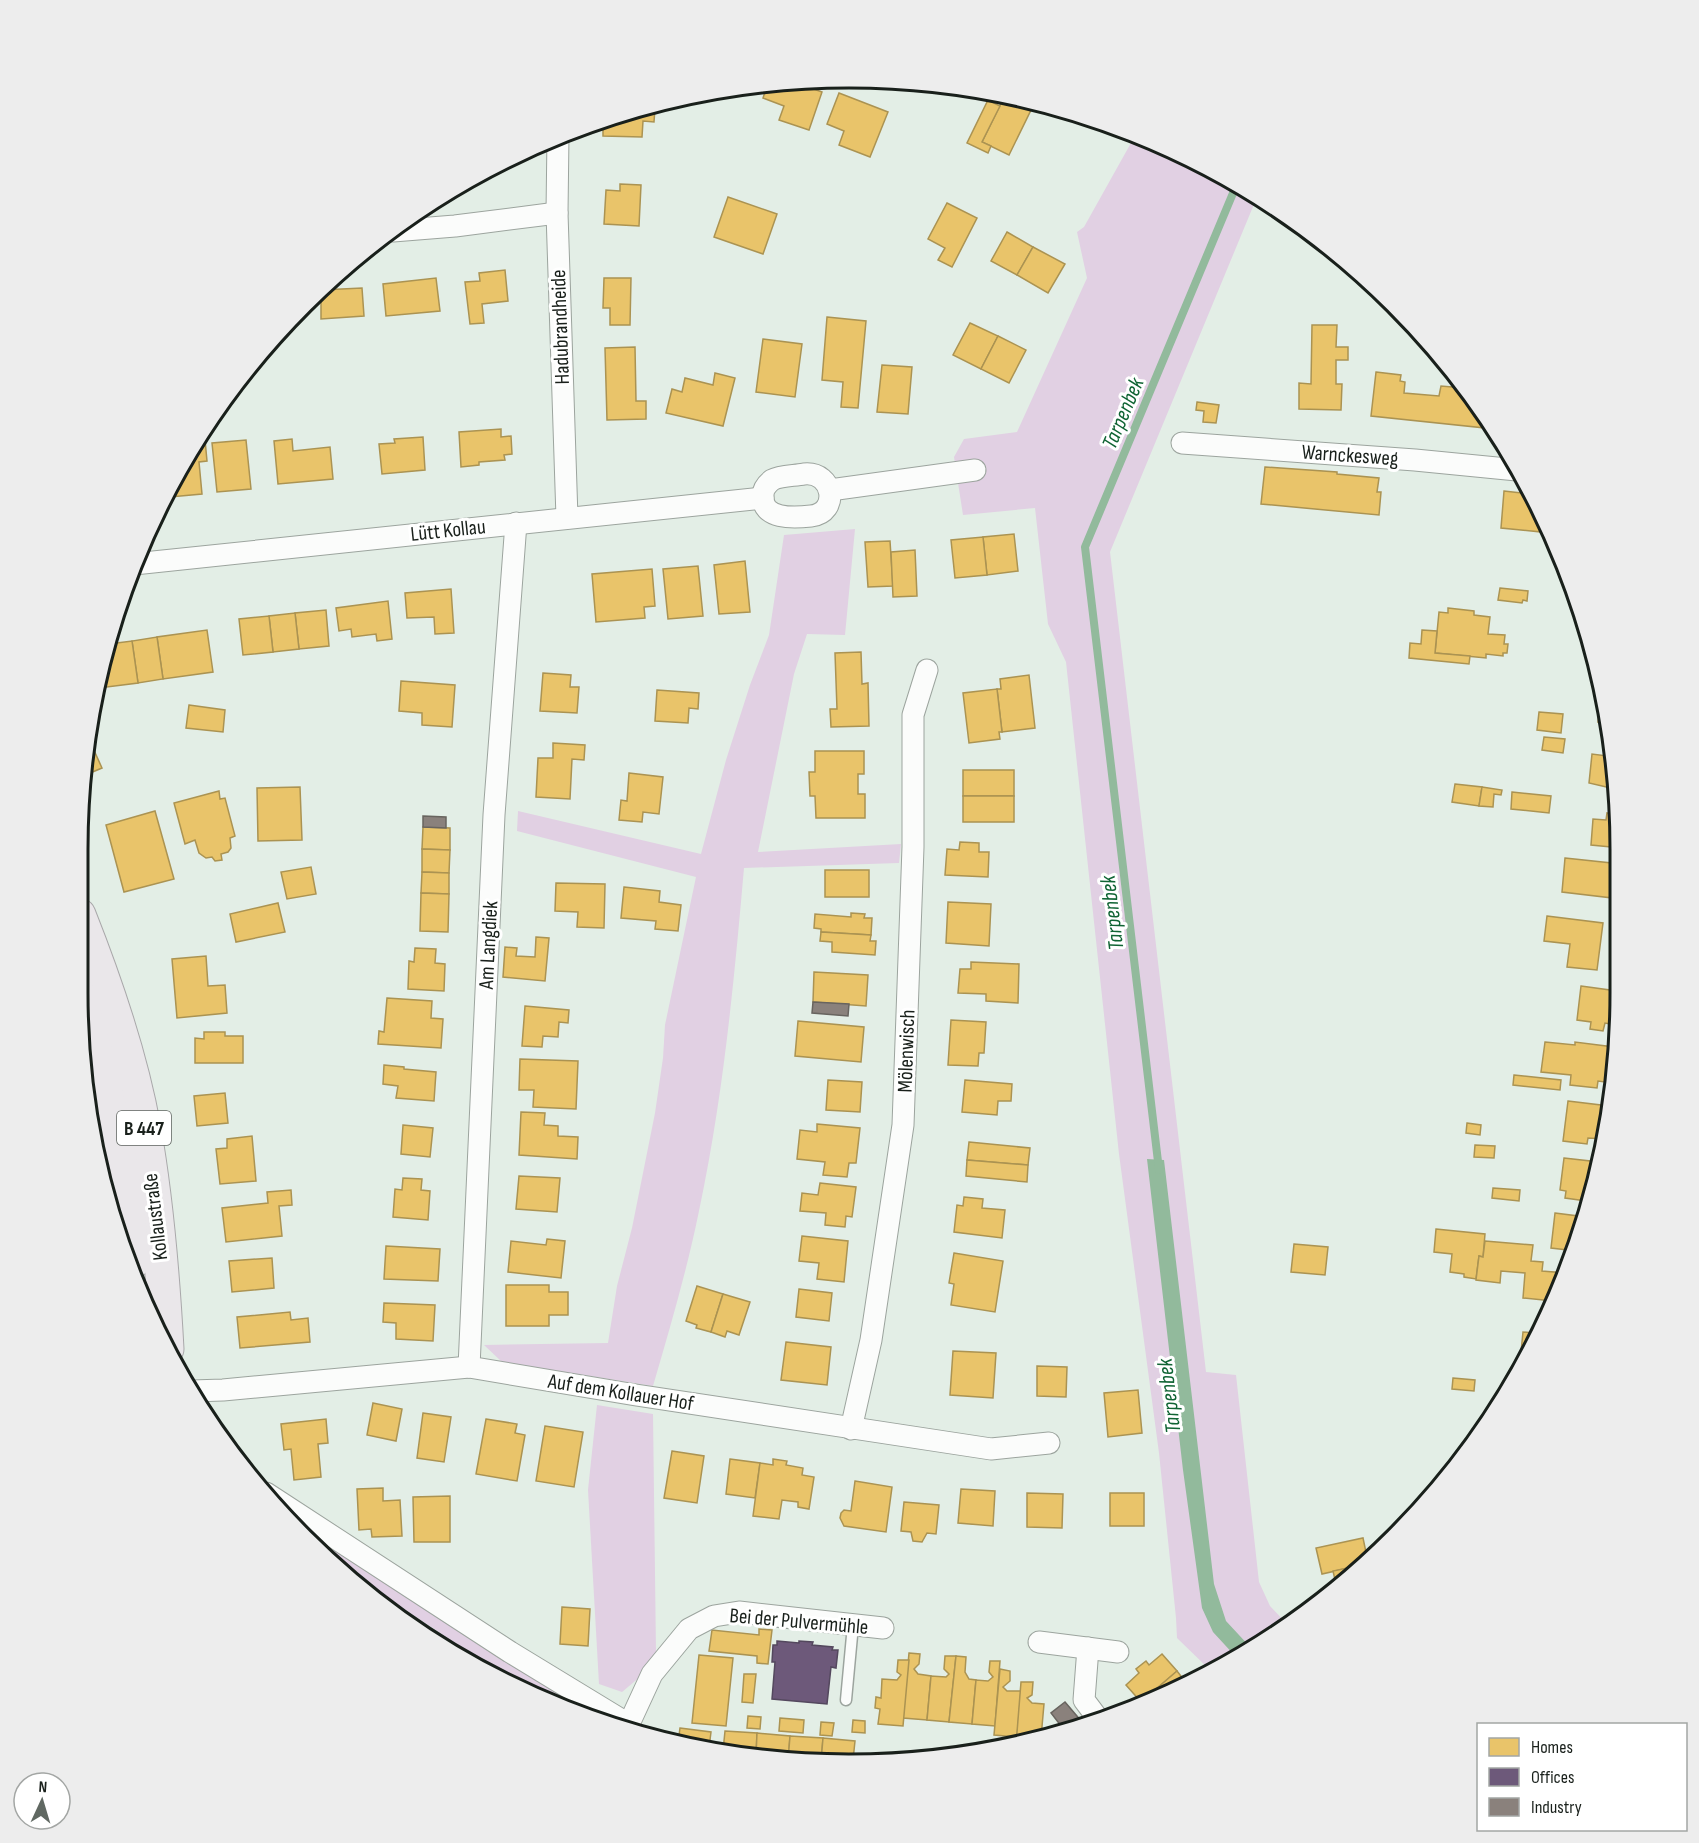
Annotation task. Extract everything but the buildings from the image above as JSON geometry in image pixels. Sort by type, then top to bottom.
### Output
[{"type":"main road","name":"Kollaustraße","points":[[89,942],[126,1052],[144,1126],[154,1194],[166,1328]]},
{"type":"main road","name":"Kollaustraße","points":[[90,1030],[113,1122],[127,1201],[131,1244]]},
{"type":"street","name":"Hadubrandheide","points":[[558,146],[557,213],[567,518]]},
{"type":"street","points":[[409,230],[557,213]]},
{"type":"street","name":"Warnckesweg","points":[[1182,443],[1509,469]]},
{"type":"street","points":[[830,490],[975,470]]},
{"type":"street","points":[[811,474],[823,479],[830,490],[828,504],[819,514],[812,516],[776,516],[767,508],[763,498],[763,492],[768,483],[778,478],[811,474]]},
{"type":"street","name":"Lütt Kollau","points":[[144,563],[763,498]]},
{"type":"street","name":"Am Langdiek","points":[[469,1367],[494,815],[516,523]]},
{"type":"street","name":"Mölenwisch","points":[[851,1429],[871,1340],[903,1125],[913,848],[913,715],[927,670]]},
{"type":"street","name":"Auf dem Kollauer Hof","points":[[201,1391],[469,1367],[851,1429],[991,1449],[1049,1443]]},
{"type":"street","name":"Bei der Pulvermühle","points":[[289,1508],[510,1652],[619,1718]]},
{"type":"street","name":"Bei der Pulvermühle","points":[[630,1722],[652,1674],[689,1629],[714,1616],[739,1612],[883,1628]]},
{"type":"street","points":[[1039,1642],[1118,1652]]},
{"type":"street","points":[[1088,1648],[1084,1700],[1095,1714]]},
{"type":"lane","points":[[846,1700],[853,1624]]},
{"type":"shaded area","points":[[1131,142],[1186,167],[1254,205],[1110,552],[1206,1372],[1236,1375],[1259,1582],[1270,1606],[1282,1619],[1230,1653],[1206,1666],[1177,1638],[1159,1453],[1119,1154],[1066,662],[1048,624],[1035,508],[963,515],[954,457],[964,439],[1017,432],[1087,278],[1077,232],[1084,227]]},
{"type":"shaded area","points":[[855,529],[845,635],[807,634],[794,674],[758,852],[901,844],[899,863],[744,868],[727,1040],[715,1126],[684,1277],[653,1386],[502,1362],[484,1345],[608,1343],[617,1286],[632,1228],[655,1113],[665,1025],[696,877],[517,831],[518,811],[701,854],[726,760],[769,635],[784,535]]},
{"type":"shaded area","points":[[1147,1159],[1164,1160],[1214,1584],[1226,1621],[1246,1643],[1231,1652],[1213,1632],[1202,1608],[1183,1470]]},
{"type":"shaded area","points":[[597,1405],[653,1414],[656,1653],[641,1676],[622,1692],[599,1684],[588,1490]]},
{"type":"shaded area","points":[[304,1524],[586,1707],[513,1676],[469,1653],[427,1626],[348,1566]]},
{"type":"waterway","name":"Tarpenbek","points":[[1159,1170],[1085,547],[1233,192]]}]
